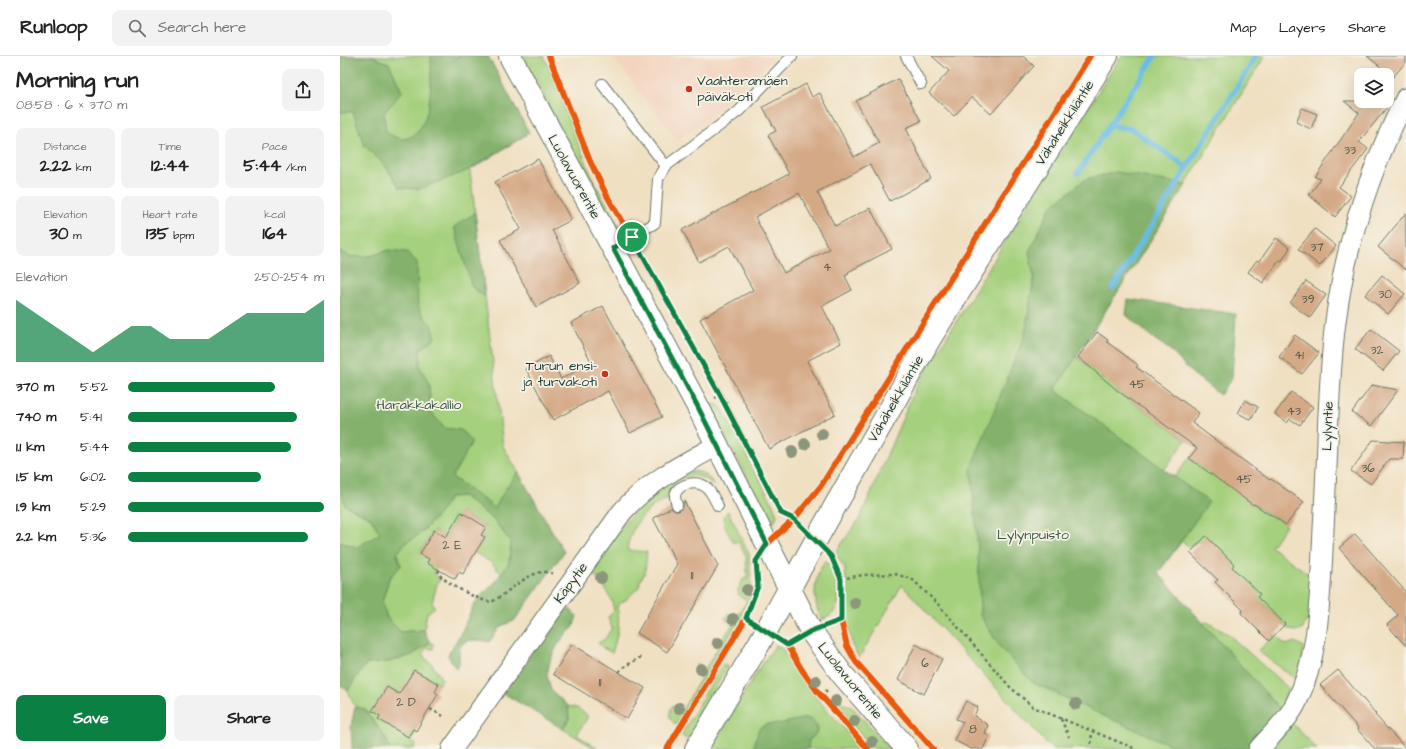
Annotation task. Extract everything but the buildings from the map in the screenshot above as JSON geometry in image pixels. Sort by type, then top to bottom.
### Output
[{"type":"street","name":"Luolavuorentie","points":[[510,56],[718,445],[811,631],[841,673],[907,749]]},
{"type":"street","name":"Vähäheikkiläntie","points":[[696,749],[760,642],[929,340],[1107,56]]},
{"type":"street","name":"Lylyntie","points":[[1259,749],[1289,714],[1297,702],[1312,658],[1318,628],[1326,495],[1331,370],[1336,319],[1344,271],[1356,222],[1373,174],[1406,98]]},
{"type":"street","name":"Käpytie","points":[[452,749],[617,518],[632,500],[648,486],[667,473],[718,445]]},
{"type":"lane","points":[[613,248],[655,223],[658,179],[666,166],[739,111],[792,56]]},
{"type":"lane","points":[[906,56],[921,84]]},
{"type":"lane","points":[[602,84],[666,166]]},
{"type":"lane","points":[[677,505],[675,497],[678,490],[687,484],[697,483],[708,488],[718,506]]},
{"type":"path","points":[[717,389],[724,402]]},
{"type":"path","points":[[439,570],[438,573],[442,579],[490,602],[526,578],[535,574],[548,571],[555,575]]},
{"type":"path","points":[[841,580],[864,575],[895,574],[912,579],[937,603],[1010,687],[1032,707],[1136,749]]},
{"type":"path","points":[[619,672],[622,668],[641,657]]},
{"type":"path","points":[[821,696],[827,690]]},
{"type":"path","points":[[430,709],[443,716]]},
{"type":"path","points":[[1061,719],[1069,737]]},
{"type":"path","points":[[1090,744],[1092,732]]},
{"type":"shaded area","name":"Vaahteramäen päiväkoti","points":[[612,56],[776,56],[708,118],[677,140]]},
{"type":"green space","name":"Harakkakallio","points":[[340,56],[488,56],[529,133],[470,170],[503,446],[564,552],[561,556],[452,477],[406,542],[425,529],[436,517],[450,497],[463,496],[494,520],[511,542],[509,563],[501,574],[492,563],[475,553],[485,537],[481,535],[486,527],[461,512],[449,531],[447,538],[434,530],[420,553],[429,559],[436,568],[434,573],[440,580],[437,584],[432,603],[435,607],[427,613],[424,630],[401,632],[387,618],[382,602],[389,578],[401,566],[397,554],[340,634]]},
{"type":"green space","points":[[340,56],[375,56],[377,59],[389,63],[402,92],[384,113],[386,132],[394,137],[403,139],[413,135],[420,128],[425,117],[429,105],[431,56],[488,56],[529,133],[469,170],[420,189],[400,188],[386,167],[364,145],[353,112],[340,112]]},
{"type":"green space","points":[[522,56],[544,56],[593,180],[620,230],[614,228]]},
{"type":"green space","name":"Lylynpuisto","points":[[1121,56],[1265,56],[1152,238],[1076,356],[1102,377],[1101,378],[1104,380],[1106,378],[1118,391],[1186,440],[1164,470],[1175,477],[1189,458],[1269,515],[1270,514],[1286,525],[1271,547],[1314,578],[1309,621],[1306,621],[1303,629],[1296,631],[1291,630],[1284,625],[1285,624],[1257,597],[1232,567],[1234,564],[1206,537],[1200,543],[1198,541],[1190,547],[1182,541],[1158,573],[1203,623],[1207,622],[1228,634],[1289,689],[1272,720],[1251,749],[1052,749],[902,585],[859,658],[852,645],[846,615],[845,568],[835,553],[860,518],[916,387]]},
{"type":"green space","points":[[1117,172],[1186,185],[1055,390],[1209,502],[1158,573],[1280,709],[1263,735],[1251,749],[1180,749],[1106,717],[1032,682],[1000,647],[980,615],[978,551],[971,468],[1025,334],[1034,277],[1029,252],[1051,206],[1086,179]]},
{"type":"green space","points":[[475,213],[485,297],[472,287],[454,227]]},
{"type":"green space","points":[[340,249],[349,257],[370,256],[389,250],[407,252],[417,262],[418,306],[424,317],[431,324],[435,338],[420,350],[420,367],[429,384],[431,412],[444,428],[461,430],[472,442],[452,477],[495,508],[506,488],[518,472],[564,552],[514,621],[501,626],[489,642],[470,640],[463,644],[460,648],[457,669],[448,655],[462,631],[474,604],[495,582],[509,563],[511,542],[494,520],[463,496],[450,497],[439,514],[416,537],[405,543],[397,554],[401,566],[389,578],[382,602],[387,618],[401,632],[424,630],[430,643],[412,655],[388,662],[366,664],[348,691],[340,685],[340,542],[357,547],[380,534],[371,518],[345,505],[340,488]]},
{"type":"green space","points":[[1128,299],[1236,314],[1232,378],[1220,395],[1192,373],[1170,350],[1126,315]]},
{"type":"green space","points":[[716,404],[722,409],[772,502],[777,515],[774,523],[765,512],[710,406]]},
{"type":"green space","points":[[688,472],[698,472],[704,474],[710,479],[715,487],[706,479],[700,477],[688,476],[683,478],[673,486],[669,497],[650,509],[636,524],[630,536],[627,550],[647,552],[645,572],[640,581],[639,587],[617,606],[617,636],[612,653],[598,643],[605,639],[612,628],[608,617],[614,611],[612,601],[600,579],[589,573],[620,528],[638,508],[659,490]]},
{"type":"green space","points":[[728,511],[749,554],[751,595],[748,606],[676,725],[670,718],[670,711],[673,705],[682,710],[703,675],[695,670],[697,664],[705,669],[719,646],[712,642],[715,636],[722,640],[733,624],[725,619],[729,613],[736,618],[747,601],[739,596],[738,590],[743,579],[747,579],[746,556],[738,541],[734,543],[725,527],[724,519]]},
{"type":"green space","points":[[825,560],[830,565],[836,577],[839,599],[834,612],[830,616],[821,620],[816,604],[815,589],[818,575]]},
{"type":"green space","points":[[570,609],[577,616],[573,628],[564,636],[557,646],[550,661],[547,675],[551,690],[568,706],[569,719],[563,729],[503,693],[562,611]]},
{"type":"green space","points":[[1275,635],[1286,645],[1295,642],[1304,647],[1299,678],[1294,678],[1258,651]]},
{"type":"green space","points":[[430,643],[433,643],[433,649],[425,649],[423,654],[442,679],[439,684],[414,670],[401,695],[387,687],[373,711],[380,716],[378,719],[408,737],[413,729],[416,731],[411,741],[416,744],[413,749],[390,749],[382,733],[365,709],[355,707],[348,691],[366,664],[388,662],[412,655]]},
{"type":"green space","points":[[776,645],[788,654],[815,696],[862,749],[710,749],[762,664]]},
{"type":"green space","points":[[723,664],[727,666],[699,725],[692,736],[689,738],[684,738],[681,735]]},
{"type":"green space","points":[[836,696],[843,703],[852,707],[890,749],[874,749],[831,700]]},
{"type":"green space","points":[[568,706],[577,708],[587,715],[587,718],[577,735],[599,749],[596,749],[563,729],[569,719]]},
{"type":"green space","points":[[355,707],[365,709],[382,733],[390,749],[352,749],[351,726]]},
{"type":"green space","points":[[806,718],[813,720],[818,728],[815,735],[809,740],[808,749],[753,749],[759,728],[767,724],[783,723]]},
{"type":"green space","points":[[1291,722],[1317,749],[1271,749]]},
{"type":"waterway","points":[[1078,173],[1155,56]]},
{"type":"waterway","points":[[1113,288],[1256,56]]},
{"type":"waterway","points":[[1109,125],[1132,129],[1187,168]]},
{"type":"cycle path","points":[[549,56],[590,161],[606,194],[721,395],[781,513],[794,519],[831,555],[841,579],[841,620],[847,646],[856,662],[933,749]]},
{"type":"cycle path","points":[[667,749],[746,618],[758,586],[756,561],[767,544],[794,519],[821,486],[1090,56]]},
{"type":"cycle path","points":[[746,618],[787,645],[817,691],[868,749]]},
{"type":"cycle path","points":[[787,645],[811,631],[841,620]]},
{"type":"place","name":"Vaahteramäen päiväkoti","points":[[689,89]]},
{"type":"place","name":"Turun ensi- ja turvakoti","points":[[605,374]]},
{"type":"route","points":[[632,237],[720,395],[781,513],[794,519],[816,539],[831,556],[841,579],[841,620],[811,631],[787,645],[746,618],[758,586],[756,561],[767,544],[718,445],[613,248],[632,237]]}]
